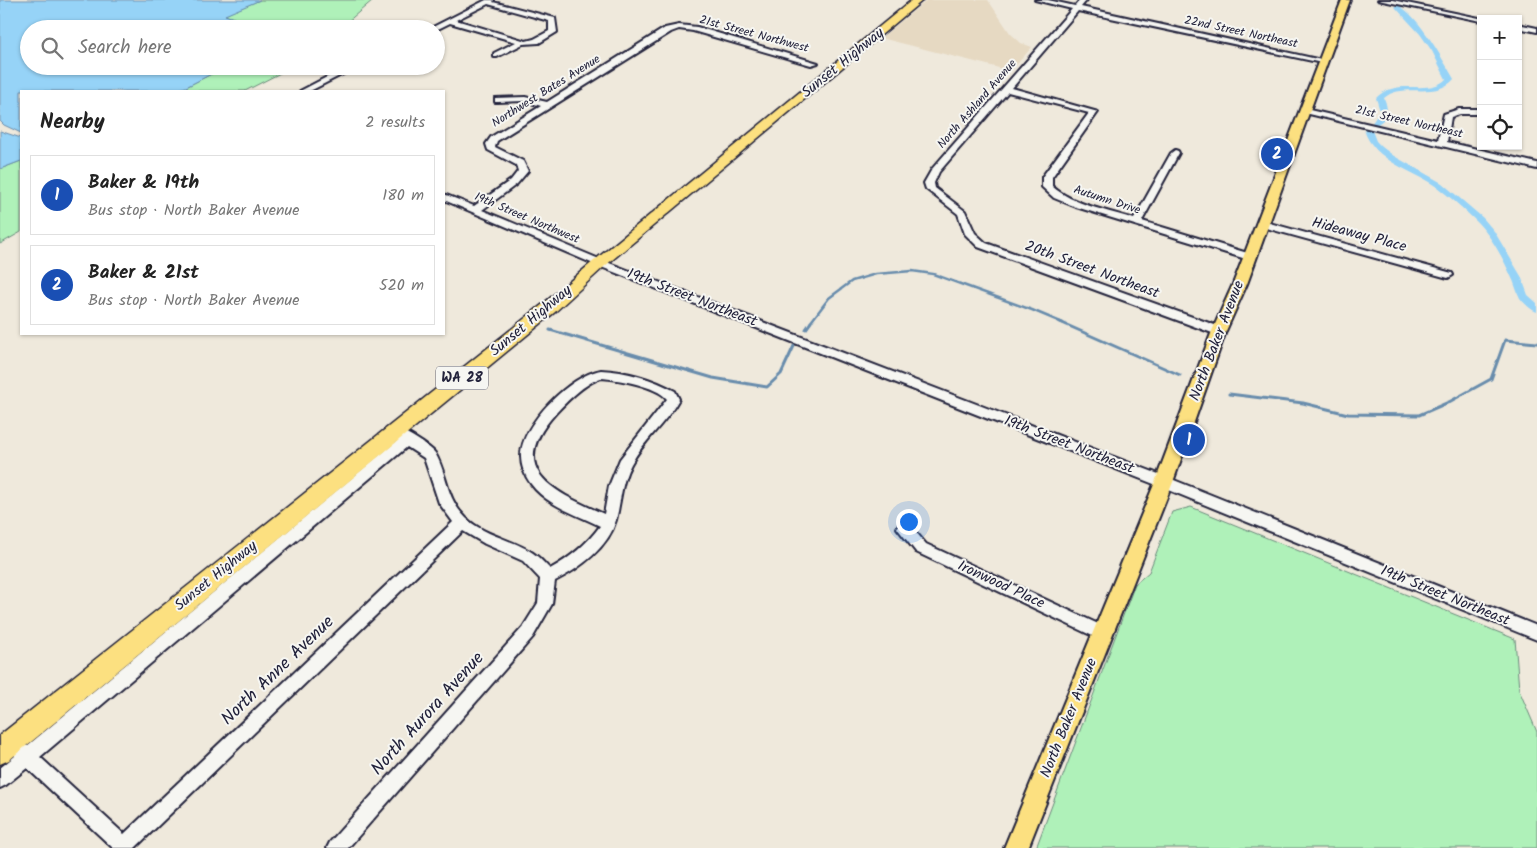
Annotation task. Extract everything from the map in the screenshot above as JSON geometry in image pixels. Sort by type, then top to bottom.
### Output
[{"type":"highway","name":"Sunset Highway","points":[[5,746],[401,435],[600,263],[918,0]]},
{"type":"main road","name":"North Baker Avenue","points":[[1016,848],[1164,482],[1219,331],[1240,284],[1346,0]]},
{"type":"street","name":"22nd Street Northeast","points":[[1038,0],[1322,62]]},
{"type":"street","name":"North Ashland Avenue","points":[[966,223],[962,213],[931,190],[929,183],[931,177],[1084,0]]},
{"type":"street","points":[[1381,0],[1477,18]]},
{"type":"street","points":[[445,22],[450,20],[489,1],[552,20],[553,32],[536,41],[522,42],[450,20]]},
{"type":"street","points":[[1522,27],[1537,30]]},
{"type":"street","name":"21st Street Northwest","points":[[659,35],[675,28],[689,28],[814,63]]},
{"type":"street","name":"Northwest Bates Avenue","points":[[475,210],[514,182],[523,171],[520,163],[491,148],[491,141],[659,35]]},
{"type":"street","points":[[497,55],[522,42]]},
{"type":"street","points":[[306,90],[337,75]]},
{"type":"street","name":"Autumn Drive","points":[[1007,89],[1094,112],[1047,177],[1047,187],[1057,196],[1079,205],[1250,257]]},
{"type":"street","points":[[498,100],[525,99],[547,105]]},
{"type":"street","name":"21st Street Northeast","points":[[1304,110],[1537,166]]},
{"type":"street","points":[[1442,143],[1447,116],[1459,111],[1477,112]]},
{"type":"street","points":[[1137,222],[1175,153]]},
{"type":"street","name":"19th Street Northwest","points":[[445,198],[600,263]]},
{"type":"street","name":"20th Street Northeast","points":[[966,223],[974,239],[994,250],[1219,331]]},
{"type":"street","name":"Hideaway Place","points":[[1262,224],[1448,274]]},
{"type":"street","name":"19th Street Northeast","points":[[600,263],[1164,482],[1537,633]]},
{"type":"street","points":[[401,435],[429,455],[446,503],[462,523],[490,540],[528,557],[548,577],[562,571],[574,561],[594,542],[608,523],[618,479],[626,462],[638,443],[673,399],[671,394],[656,385],[600,374],[590,378],[552,407],[533,434],[528,455],[528,465],[532,475],[554,496],[608,523]]},
{"type":"street","name":"Sunset Highway","points":[[0,779],[401,435]]},
{"type":"street","name":"North Anne Avenue","points":[[123,847],[462,523]]},
{"type":"street","name":"Ironwood Place","points":[[904,528],[921,548],[1104,634]]},
{"type":"street","name":"North Aurora Avenue","points":[[336,848],[528,632],[545,604],[548,577]]},
{"type":"street","points":[[5,746],[27,756],[123,847]]},
{"type":"shaded area","points":[[927,0],[988,0],[1010,33],[1021,43],[1032,47],[1011,71],[881,38]]},
{"type":"green space","points":[[260,0],[373,0],[350,20],[239,20],[224,15]]},
{"type":"green space","points":[[209,75],[276,75],[247,90],[176,90],[186,87]]},
{"type":"green space","points":[[20,161],[20,233],[0,244],[0,169]]},
{"type":"green space","points":[[1191,507],[1515,639],[1519,690],[1537,732],[1537,848],[1036,848],[1135,584],[1149,572],[1172,512]]},
{"type":"water","points":[[0,0],[260,0],[225,15],[240,20],[20,20],[20,75],[209,75],[186,87],[176,90],[20,90],[20,133],[0,121]]},
{"type":"water","points":[[0,131],[20,138],[20,161],[0,169]]},
{"type":"waterway","points":[[1376,123],[1382,117],[1384,111],[1380,98],[1387,92],[1406,88],[1436,88],[1444,85],[1450,79],[1435,51],[1422,33],[1398,7]]},
{"type":"waterway","points":[[1368,130],[1372,142],[1379,149],[1391,158],[1439,185],[1480,220],[1490,231],[1516,276],[1524,296],[1537,309]]},
{"type":"waterway","points":[[810,323],[829,298],[852,281],[876,274],[912,271],[933,274],[1063,323]]},
{"type":"waterway","points":[[806,329],[811,322]]},
{"type":"waterway","points":[[1060,322],[1180,375]]},
{"type":"waterway","points":[[550,330],[713,378],[767,387],[781,374],[794,346]]},
{"type":"waterway","points":[[1229,394],[1303,403],[1348,414],[1419,415],[1449,402],[1491,379],[1505,340],[1537,343]]},
{"type":"place","name":"Baker & 21st","points":[[1277,154]]},
{"type":"place","name":"Baker & 19th","points":[[1189,440]]}]
